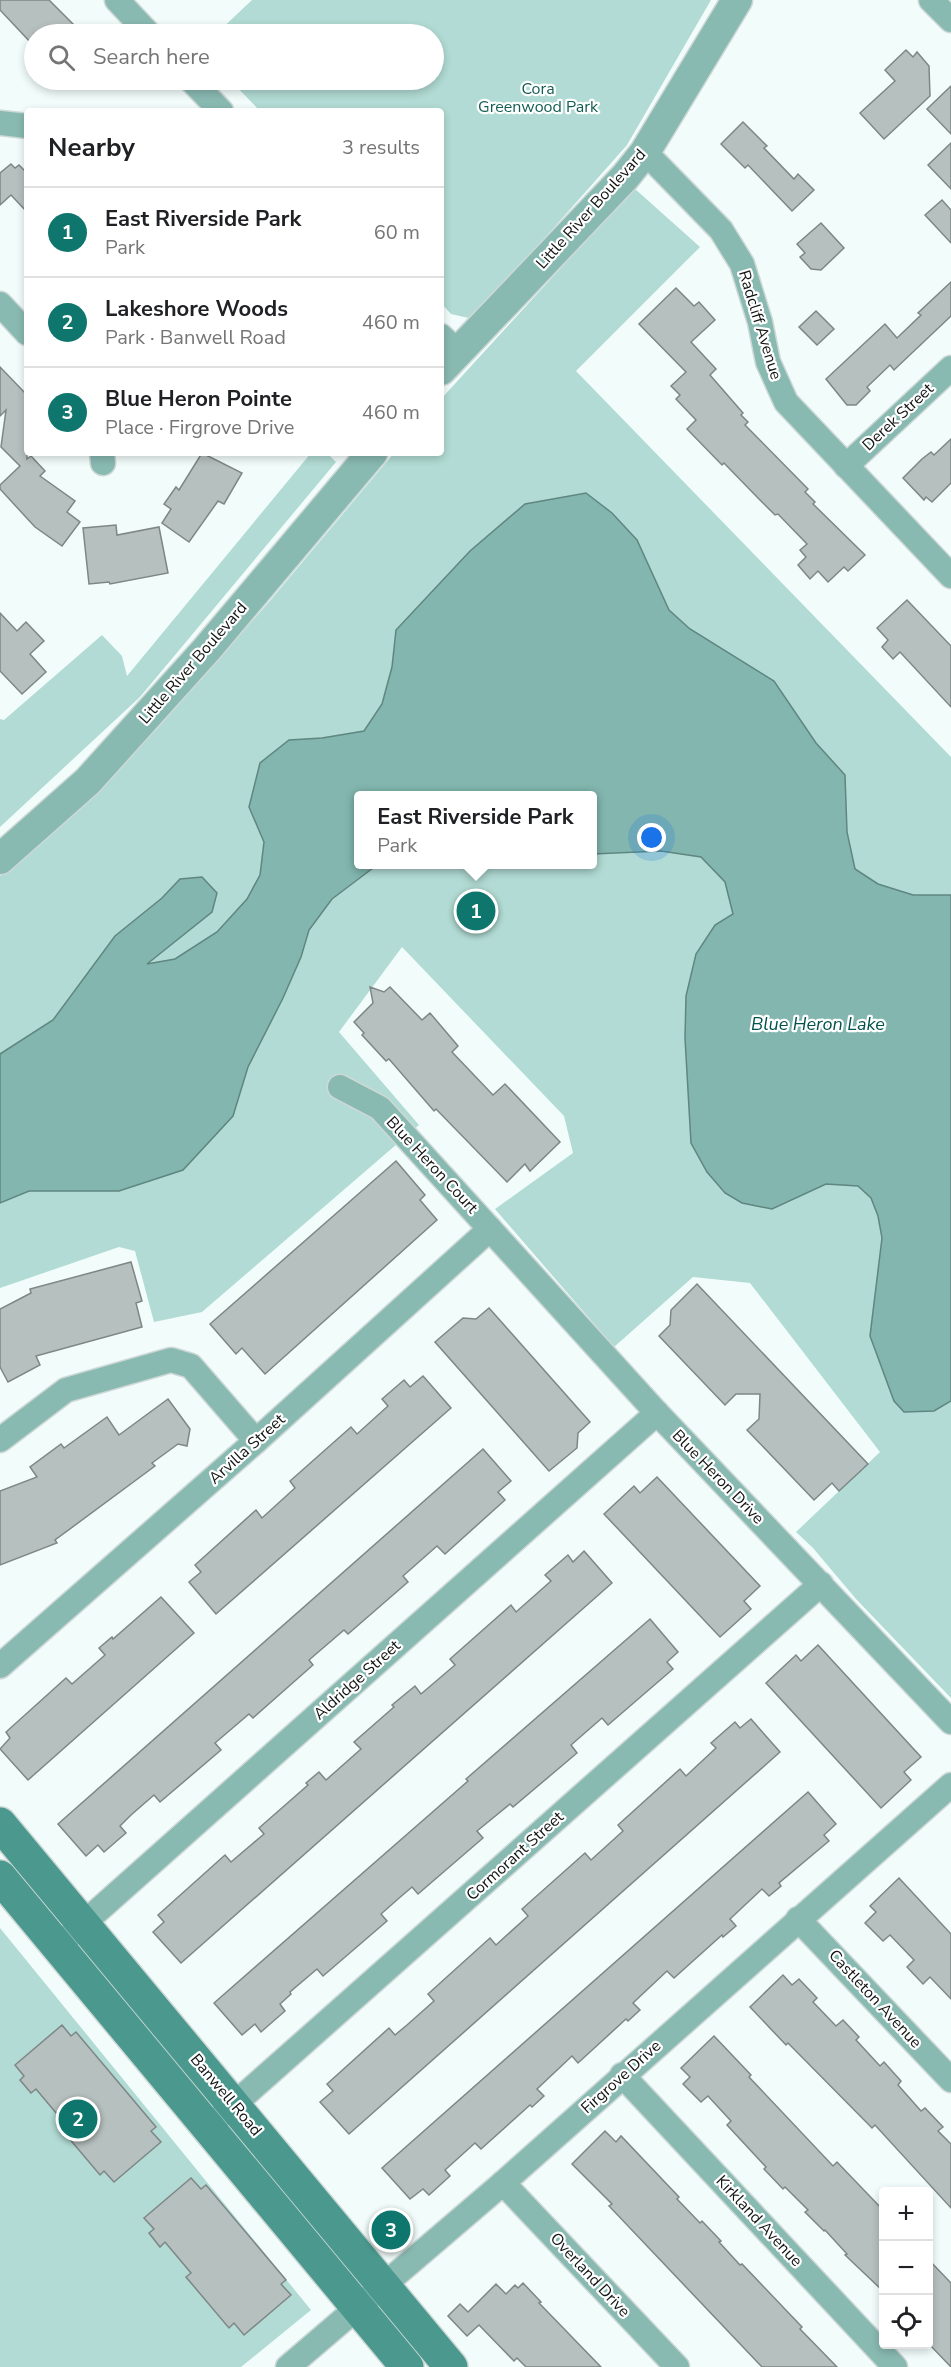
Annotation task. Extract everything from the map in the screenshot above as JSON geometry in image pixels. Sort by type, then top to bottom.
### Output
[{"type":"main road","name":"Banwell Road","points":[[0,1824],[451,2367]]},
{"type":"main road","name":"Banwell Road","points":[[0,1877],[407,2367]]},
{"type":"street","points":[[117,0],[140,24]]},
{"type":"street","name":"Little River Boulevard","points":[[446,353],[617,185],[645,152],[737,0]]},
{"type":"street","points":[[932,0],[951,20]]},
{"type":"street","points":[[197,90],[208,107]]},
{"type":"street","points":[[0,123],[24,126]]},
{"type":"street","name":"Radcliff Avenue","points":[[645,152],[721,230],[742,264],[760,322],[768,362],[786,402],[951,576]]},
{"type":"street","points":[[0,304],[24,330]]},
{"type":"street","name":"Derek Street","points":[[846,466],[951,368]]},
{"type":"street","name":"Little River Boulevard","points":[[0,859],[88,781],[207,649],[369,456]]},
{"type":"street","name":"Blue Heron Court","points":[[340,1087],[380,1108],[490,1228]]},
{"type":"street","name":"Blue Heron Drive","points":[[490,1228],[657,1413],[951,1722]]},
{"type":"street","name":"Arvilla Street","points":[[0,1666],[256,1441],[490,1228]]},
{"type":"street","points":[[0,1440],[66,1390],[171,1360],[191,1366],[256,1441]]},
{"type":"street","name":"Aldridge Street","points":[[57,1947],[657,1413]]},
{"type":"street","name":"Cormorant Street","points":[[208,2126],[235,2105],[821,1584]]},
{"type":"street","name":"Firgrove Drive","points":[[288,2367],[503,2183],[951,1785]]},
{"type":"street","name":"Castleton Avenue","points":[[798,1919],[951,2080]]},
{"type":"street","name":"Kirkland Avenue","points":[[622,2075],[895,2367]]},
{"type":"street","name":"Overland Drive","points":[[503,2183],[677,2367]]},
{"type":"green space","name":"Cora Greenwood Park","points":[[252,0],[711,0],[627,145],[473,319],[451,314],[444,306],[444,108],[257,108],[240,90],[444,90],[444,24],[227,24]]},
{"type":"green space","points":[[634,188],[700,247],[576,371],[951,757],[951,1698],[856,1599],[813,1548],[796,1532],[880,1452],[750,1283],[693,1277],[614,1347],[495,1209],[573,1153],[564,1116],[402,947],[339,1032],[419,1125],[202,1312],[154,1322],[135,1251],[119,1247],[0,1288],[0,876],[156,730],[268,603],[391,456],[444,456],[444,396]]},
{"type":"green space","points":[[309,456],[330,456],[336,462],[140,697],[0,827],[0,719],[4,720],[102,635],[122,656],[127,676]]},
{"type":"green space","points":[[0,1928],[311,2310],[241,2367],[0,2367]]},
{"type":"water","name":"Blue Heron Lake","points":[[586,493],[612,513],[637,540],[669,610],[690,629],[774,681],[816,743],[845,775],[847,832],[855,869],[878,884],[913,895],[951,895],[951,1401],[934,1411],[904,1412],[894,1401],[870,1336],[882,1238],[878,1216],[871,1198],[858,1186],[826,1184],[772,1209],[742,1203],[725,1193],[707,1172],[691,1143],[685,1038],[686,996],[696,954],[715,925],[733,914],[725,882],[701,857],[661,851],[597,854],[597,791],[354,791],[354,869],[372,869],[332,899],[309,930],[301,957],[283,998],[248,1067],[233,1116],[183,1170],[119,1191],[29,1191],[0,1203],[0,1054],[53,1020],[115,936],[162,898],[180,879],[202,877],[217,893],[212,912],[147,964],[175,959],[217,932],[247,899],[260,875],[264,842],[249,807],[260,763],[289,740],[322,738],[364,731],[382,704],[392,667],[396,630],[470,551],[525,504]]},
{"type":"building","points":[[0,0],[49,0],[73,24],[24,24],[24,35],[0,10]]},
{"type":"building","points":[[906,50],[913,57],[917,52],[929,66],[930,96],[884,139],[860,113],[895,81],[885,70]]},
{"type":"building","points":[[951,86],[951,134],[927,109]]},
{"type":"building","points":[[743,122],[767,146],[764,148],[794,179],[798,174],[814,190],[792,211],[748,165],[745,168],[721,144]]},
{"type":"building","points":[[951,143],[951,189],[928,165]]},
{"type":"building","points":[[11,164],[15,168],[19,165],[24,170],[24,209],[11,195],[0,205],[0,173]]},
{"type":"building","points":[[942,200],[951,210],[951,243],[925,215]]},
{"type":"building","points":[[821,223],[844,248],[821,270],[811,269],[800,257],[805,253],[797,244]]},
{"type":"building","points":[[951,282],[951,316],[894,370],[890,365],[867,387],[870,391],[856,405],[847,405],[826,379],[885,324],[897,338],[921,315],[918,313]]},
{"type":"building","points":[[676,288],[694,306],[699,302],[715,320],[691,342],[716,369],[710,375],[743,413],[741,415],[748,422],[745,425],[808,489],[805,492],[815,502],[813,504],[865,555],[848,571],[844,567],[828,582],[818,571],[810,579],[798,565],[806,557],[800,550],[807,544],[687,429],[696,420],[676,399],[680,395],[671,386],[686,372],[639,324]]},
{"type":"building","points":[[816,311],[834,329],[817,345],[799,327]]},
{"type":"building","points":[[0,367],[24,392],[24,456],[27,456],[27,459],[31,456],[45,471],[40,476],[75,501],[67,512],[80,522],[62,546],[35,527],[0,489],[0,485],[20,466],[1,447],[6,410],[0,416]]},
{"type":"building","points":[[951,439],[951,483],[932,502],[926,497],[924,500],[903,478],[922,459],[931,452],[934,455]]},
{"type":"building","points":[[200,456],[208,456],[242,473],[224,504],[218,501],[189,542],[162,523],[171,509],[164,504],[176,487],[179,490]]},
{"type":"building","points":[[116,525],[117,535],[159,527],[168,573],[110,584],[109,582],[89,584],[83,528]]},
{"type":"building","points":[[907,600],[951,646],[951,707],[900,652],[893,659],[882,647],[888,640],[877,628]]},
{"type":"building","points":[[0,613],[17,631],[26,622],[44,641],[30,654],[46,672],[22,694],[0,671]]},
{"type":"building","points":[[370,987],[384,992],[390,987],[422,1020],[430,1013],[458,1046],[452,1052],[493,1095],[505,1084],[560,1142],[530,1171],[525,1164],[507,1182],[436,1109],[434,1111],[389,1059],[386,1061],[362,1035],[364,1033],[354,1022],[373,1003]]},
{"type":"building","points":[[396,1161],[425,1195],[420,1200],[437,1220],[265,1374],[242,1348],[236,1354],[210,1324]]},
{"type":"building","points":[[131,1262],[142,1301],[136,1303],[142,1327],[36,1356],[40,1365],[8,1382],[0,1367],[0,1309],[31,1293],[30,1289]]},
{"type":"building","points":[[697,1284],[868,1464],[839,1491],[832,1483],[814,1500],[747,1430],[759,1419],[760,1394],[736,1394],[725,1405],[659,1336],[670,1325],[671,1310]]},
{"type":"building","points":[[489,1308],[590,1422],[578,1433],[577,1448],[549,1471],[435,1342],[463,1318],[476,1319]]},
{"type":"building","points":[[423,1376],[451,1408],[216,1614],[189,1582],[201,1572],[195,1565],[256,1510],[262,1518],[295,1488],[290,1481],[351,1427],[357,1434],[388,1406],[382,1399],[404,1380],[410,1387]]},
{"type":"building","points":[[168,1399],[190,1429],[187,1446],[178,1444],[152,1463],[155,1466],[55,1540],[57,1543],[0,1565],[0,1491],[37,1477],[30,1467],[61,1444],[64,1448],[107,1417],[119,1435]]},
{"type":"building","points":[[483,1449],[511,1481],[498,1492],[505,1500],[445,1554],[437,1546],[403,1576],[408,1582],[348,1634],[344,1630],[309,1660],[313,1665],[253,1718],[249,1714],[215,1743],[221,1750],[160,1802],[154,1795],[131,1815],[120,1826],[126,1833],[104,1852],[98,1845],[86,1856],[58,1824]]},
{"type":"building","points":[[657,1477],[760,1586],[744,1601],[751,1609],[720,1637],[604,1514],[634,1486],[640,1493]]},
{"type":"building","points":[[584,1551],[612,1583],[181,1963],[153,1932],[164,1922],[158,1915],[225,1855],[231,1862],[264,1834],[259,1828],[308,1785],[306,1783],[319,1772],[326,1780],[361,1749],[354,1742],[394,1707],[392,1705],[415,1686],[421,1694],[455,1665],[450,1659],[511,1605],[516,1612],[551,1581],[545,1575],[568,1555],[573,1562]]},
{"type":"building","points":[[161,1597],[194,1633],[28,1780],[0,1749],[10,1738],[6,1732],[66,1678],[72,1684],[105,1655],[99,1648],[112,1637],[113,1639]]},
{"type":"building","points":[[650,1619],[678,1652],[667,1662],[673,1669],[608,1725],[602,1718],[571,1745],[577,1753],[513,1807],[510,1804],[477,1831],[483,1838],[418,1894],[412,1887],[398,1899],[381,1914],[387,1921],[323,1976],[317,1969],[290,1992],[291,1994],[280,2004],[285,2011],[261,2032],[255,2024],[242,2035],[214,2003]]},
{"type":"building","points":[[818,1645],[921,1757],[904,1772],[911,1780],[881,1808],[766,1683],[796,1655],[801,1661]]},
{"type":"building","points":[[751,1719],[780,1752],[349,2134],[320,2102],[333,2091],[327,2084],[389,2028],[395,2035],[434,2001],[428,1994],[490,1938],[496,1945],[528,1916],[522,1909],[585,1853],[591,1860],[623,1831],[618,1825],[680,1769],[686,1776],[716,1748],[711,1743],[735,1722],[740,1728]]},
{"type":"building","points":[[808,1792],[836,1824],[824,1835],[829,1841],[779,1883],[781,1886],[769,1896],[762,1889],[730,1919],[736,1926],[723,1937],[722,1935],[674,1978],[667,1971],[633,2003],[640,2010],[628,2021],[626,2019],[578,2063],[572,2056],[537,2089],[544,2096],[532,2107],[530,2105],[481,2149],[475,2143],[445,2170],[450,2176],[429,2195],[423,2189],[410,2199],[382,2168]]},
{"type":"building","points":[[899,1878],[951,1934],[951,1999],[930,1977],[923,1984],[907,1967],[914,1960],[890,1935],[883,1941],[865,1923],[876,1912],[870,1906]]},
{"type":"building","points":[[783,1975],[792,1985],[799,1979],[817,1998],[813,2002],[836,2026],[843,2020],[859,2037],[856,2040],[880,2066],[884,2062],[901,2081],[898,2085],[921,2111],[925,2108],[943,2127],[938,2131],[951,2144],[951,2208],[875,2125],[872,2128],[750,2007]]},
{"type":"building","points":[[62,2025],[71,2036],[76,2032],[156,2127],[151,2131],[161,2142],[114,2182],[104,2171],[100,2175],[57,2124],[62,2120],[36,2089],[31,2093],[20,2080],[24,2076],[15,2065]]},
{"type":"building","points":[[714,2036],[751,2075],[749,2077],[833,2166],[837,2162],[879,2206],[879,2287],[805,2212],[808,2210],[764,2169],[766,2167],[727,2125],[731,2121],[708,2096],[701,2102],[683,2084],[690,2077],[681,2068]]},
{"type":"building","points":[[605,2131],[616,2142],[621,2136],[679,2197],[677,2199],[700,2223],[702,2221],[740,2265],[742,2264],[802,2327],[800,2329],[837,2367],[762,2367],[609,2206],[612,2204],[572,2164]]},
{"type":"building","points":[[191,2178],[201,2189],[206,2185],[286,2280],[281,2284],[291,2295],[244,2335],[234,2323],[229,2328],[186,2277],[191,2273],[165,2242],[160,2247],[149,2233],[154,2229],[144,2218]]},
{"type":"building","points":[[933,2264],[951,2283],[951,2367],[933,2348]]},
{"type":"building","points":[[523,2283],[541,2302],[539,2303],[601,2367],[526,2367],[517,2358],[514,2361],[479,2325],[467,2336],[448,2316],[460,2304],[468,2312],[496,2284],[506,2294],[515,2285],[518,2288]]},
{"type":"place","name":"East Riverside Park","points":[[476,911]]},
{"type":"place","name":"Lakeshore Woods","points":[[78,2119]]},
{"type":"place","name":"Blue Heron Pointe","points":[[391,2230]]}]
